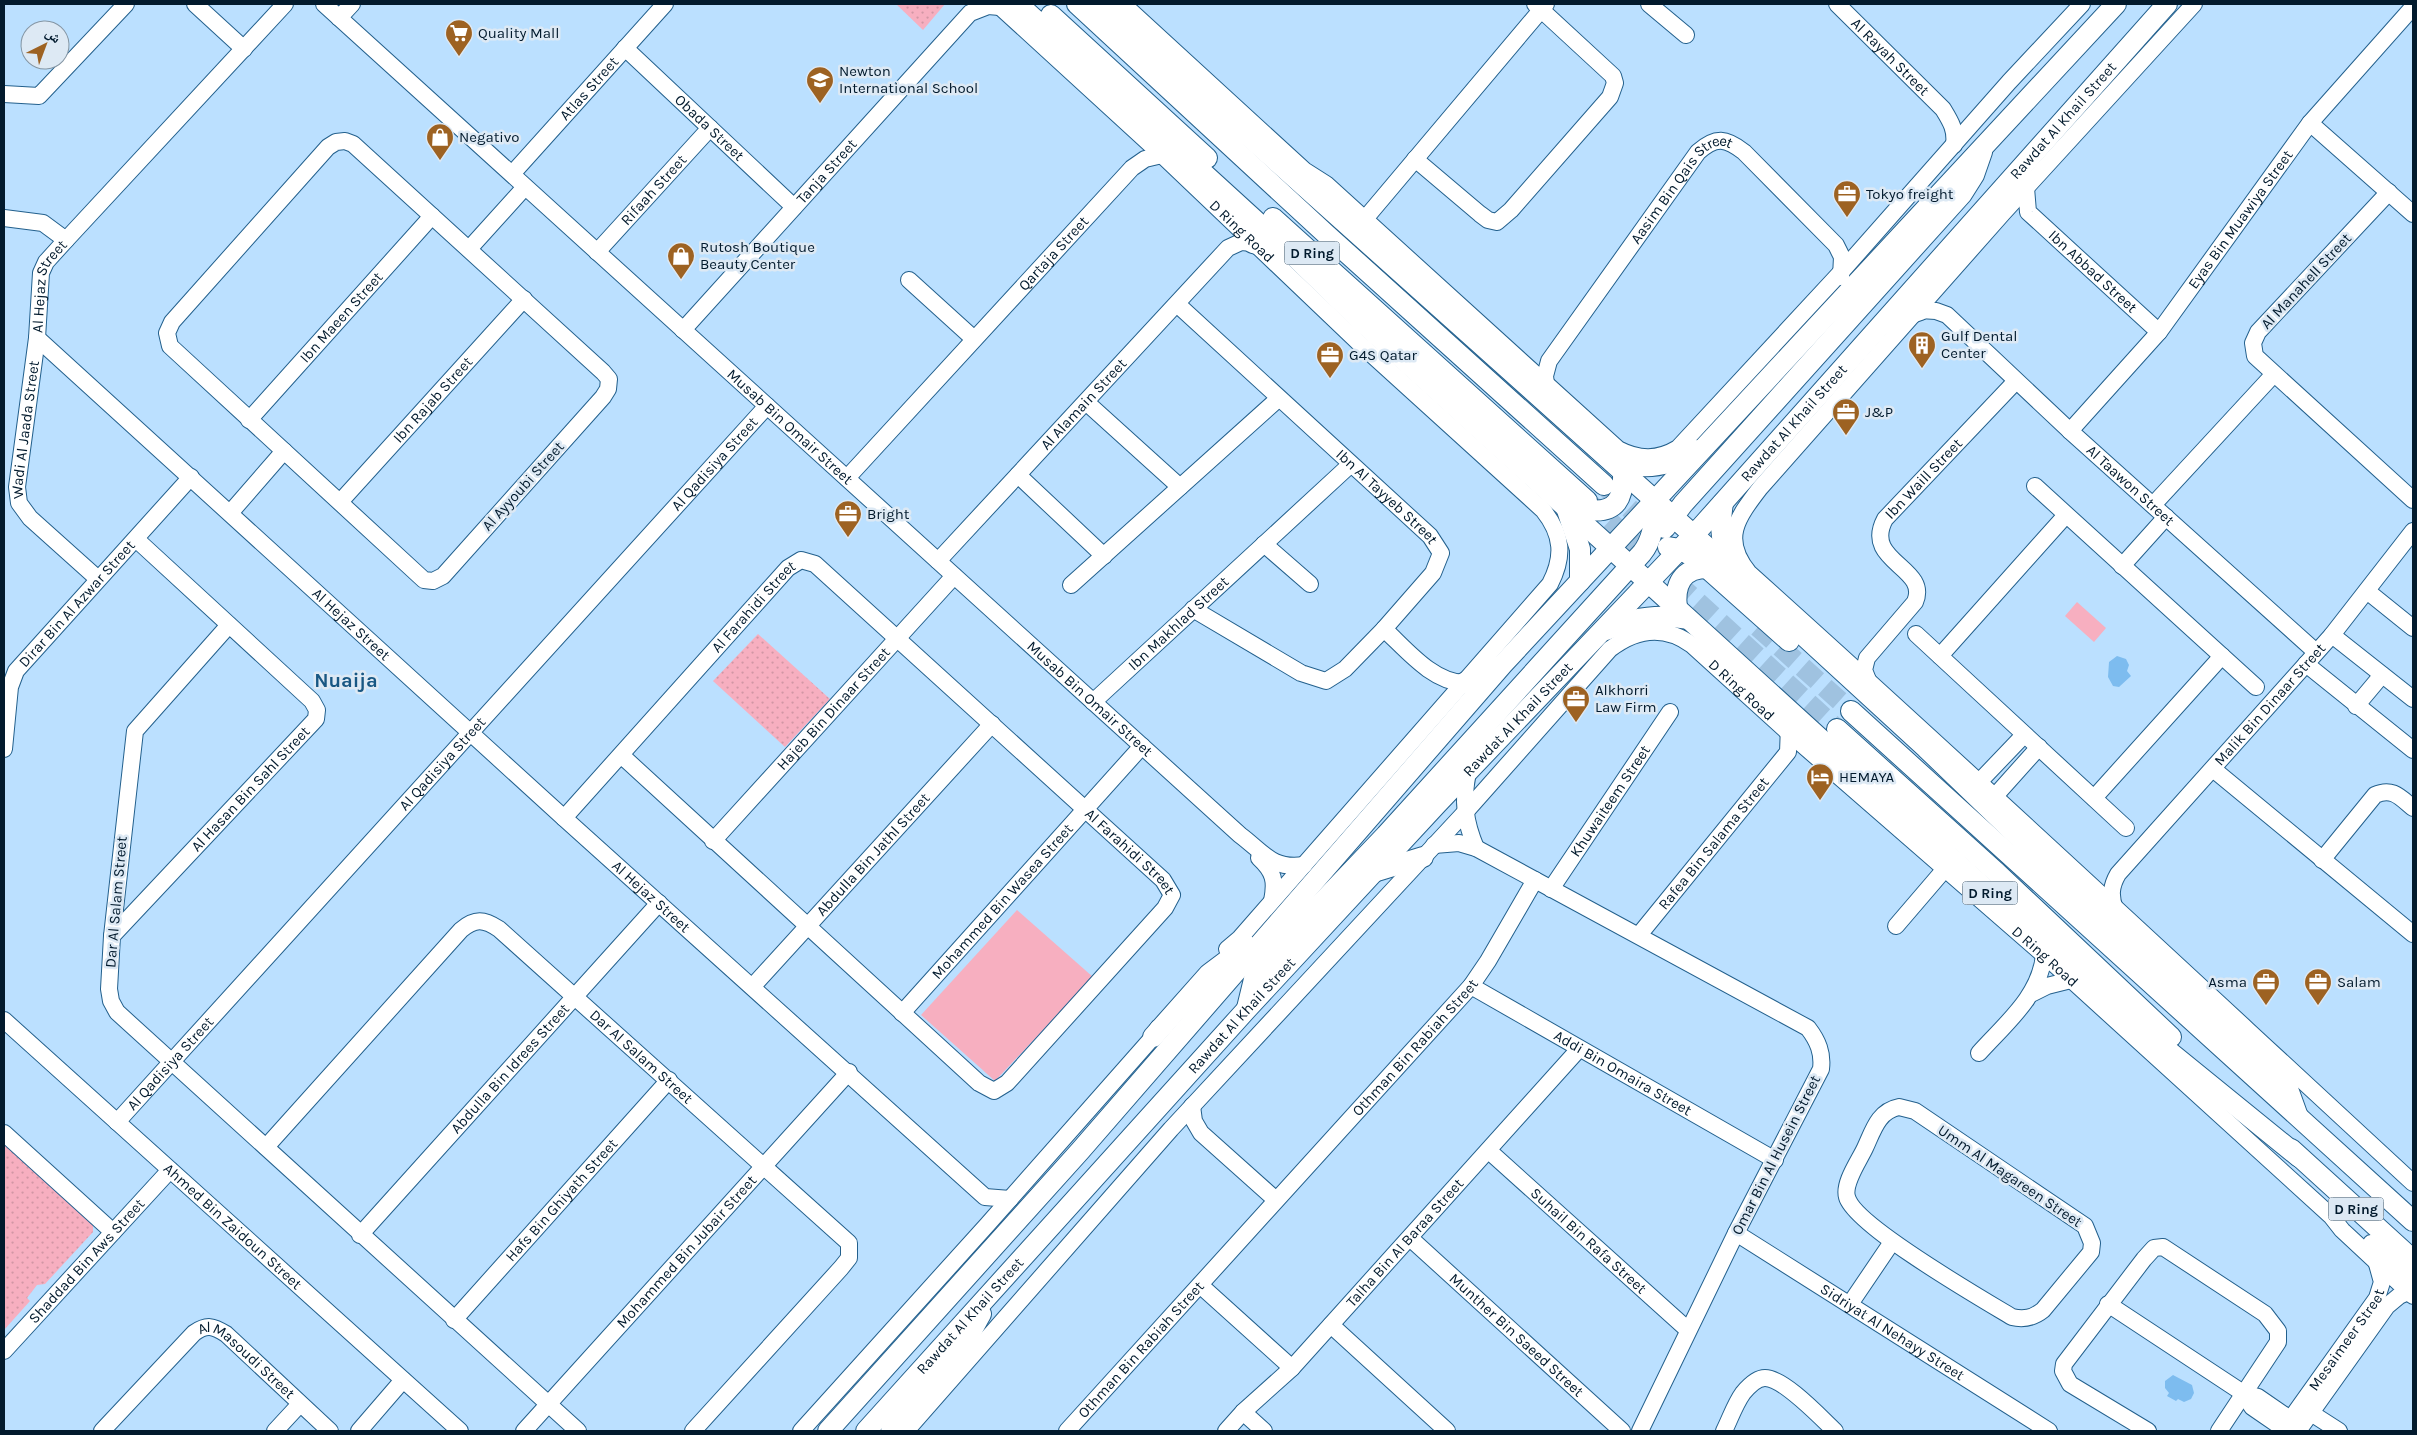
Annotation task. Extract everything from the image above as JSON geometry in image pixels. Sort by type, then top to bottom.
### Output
[{"type":"main road","name":"D Ring Road","points":[[1039,4],[1588,505]]},
{"type":"main road","name":"D Ring","points":[[1077,4],[1327,235],[1604,485]]},
{"type":"main road","name":"D Ring","points":[[1101,4],[1309,190],[1517,368],[1597,449],[1672,516],[1687,542],[1738,576],[1893,718],[2020,839],[2258,1057],[2288,1089],[2297,1114]]},
{"type":"main road","name":"Rawdat Al Khail Street","points":[[828,1431],[1080,1151],[1313,869],[1441,736],[1503,664],[1656,502],[1837,303],[2116,4]]},
{"type":"main road","name":"Rawdat Al Khail Street","points":[[866,1431],[1247,1009],[1723,503],[2167,4]]},
{"type":"main road","points":[[1005,5],[1118,95],[1292,254]]},
{"type":"main road","points":[[1169,45],[1192,85]]},
{"type":"main road","points":[[1118,95],[1132,128]]},
{"type":"main road","points":[[1247,1009],[1254,979],[1265,962],[1386,835],[1630,566],[1654,543],[1672,516],[1962,194],[1978,168],[1984,145]]},
{"type":"main road","points":[[1309,190],[1339,196]]},
{"type":"main road","points":[[1254,243],[1280,248],[1292,254]]},
{"type":"main road","name":"D Ring","points":[[1292,254],[1400,356],[1566,507],[1617,542],[1630,566],[1971,875],[2155,1039],[2299,1157]]},
{"type":"main road","points":[[1883,322],[1920,310]]},
{"type":"main road","points":[[1494,337],[1517,368]]},
{"type":"main road","points":[[1400,356],[1424,367],[1449,385],[1588,505],[1614,532],[1617,542],[1687,542],[1707,568],[1849,694],[1893,718]]},
{"type":"main road","points":[[1597,449],[1624,464],[1654,467],[1670,464],[1712,440]]},
{"type":"main road","points":[[1588,505],[1598,511],[1608,509],[1616,503],[1622,494],[1623,472]]},
{"type":"main road","points":[[1648,582],[1654,543],[1656,502]]},
{"type":"main road","points":[[1723,503],[1721,528],[1723,541],[1726,553],[1738,576]]},
{"type":"main road","points":[[1566,507],[1580,549],[1580,581]]},
{"type":"main road","points":[[1598,634],[1633,620],[1683,614],[1676,588],[1688,572],[1697,568],[1707,568]]},
{"type":"main road","points":[[1464,683],[1503,664]]},
{"type":"main road","name":"D Ring","points":[[1851,711],[2413,1221]]},
{"type":"main road","name":"D Ring Road","points":[[1836,729],[1997,873],[2299,1157],[2413,1260]]},
{"type":"main road","points":[[1936,740],[1939,761]]},
{"type":"main road","points":[[2020,839],[2044,841]]},
{"type":"main road","points":[[1377,870],[1428,851]]},
{"type":"main road","points":[[1153,1037],[1209,974],[1234,956],[1293,894],[1313,869]]},
{"type":"main road","points":[[891,1431],[965,1343],[979,1320],[986,1298]]},
{"type":"street","points":[[4,94],[39,96],[126,4]]},
{"type":"street","points":[[195,4],[244,49]]},
{"type":"street","name":"Al Hejaz Street","points":[[285,4],[46,262],[41,273],[37,338],[231,512],[470,733],[849,1072],[985,1197]]},
{"type":"street","name":"Musab Bin Omair Street","points":[[324,4],[1240,835],[1278,865],[1313,869]]},
{"type":"street","points":[[339,18],[352,4]]},
{"type":"street","name":"Atlas Street","points":[[512,174],[665,4]]},
{"type":"street","points":[[1123,4],[1304,170],[1339,196],[1494,337]]},
{"type":"street","points":[[1144,4],[1146,25]]},
{"type":"street","points":[[1650,4],[1686,35]]},
{"type":"street","name":"Al Rayah Street","points":[[1837,4],[1943,109],[1952,124],[1955,134],[1954,145]]},
{"type":"street","points":[[1517,368],[1546,384],[1618,449],[1632,456],[1647,458],[1665,456],[1678,448],[1842,271],[2009,82],[2082,4]]},
{"type":"street","name":"Rawdat Al Khail Street","points":[[1847,661],[1749,572],[1735,550],[1733,536],[1737,519],[1760,488],[1920,310],[2003,213],[2194,4]]},
{"type":"street","name":"Tanja Street","points":[[682,330],[971,8],[1005,5]]},
{"type":"street","name":"D Ring Road","points":[[1005,5],[1358,342],[1543,510],[1558,534],[1561,548]]},
{"type":"street","points":[[1364,220],[1541,6],[1613,76],[1615,83],[1610,97],[1511,210],[1497,222],[1488,220],[1480,214],[1415,159]]},
{"type":"street","name":"Eyas Bin Muawiya Street","points":[[2070,430],[2159,332],[2310,123],[2410,18]]},
{"type":"street","name":"Obada Street","points":[[625,48],[794,207]]},
{"type":"street","name":"Al Rayah Street","points":[[1943,109],[1960,118],[1978,119]]},
{"type":"street","points":[[2310,123],[2413,214]]},
{"type":"street","name":"Rifaah Street","points":[[597,252],[710,128]]},
{"type":"street","points":[[1132,128],[1138,152],[1132,168]]},
{"type":"street","name":"Aasim Bin Qais Street","points":[[1546,384],[1545,376],[1549,361],[1698,152],[1707,144],[1721,140],[1733,143],[1836,245]]},
{"type":"street","name":"Al Ayyoubi Street","points":[[345,141],[353,144],[468,249],[603,372],[609,379],[608,389],[443,576],[433,581],[424,580],[170,346],[167,333],[172,322],[328,147],[336,142],[345,141]]},
{"type":"street","name":"Qartaja Street","points":[[847,478],[1132,168],[1145,159],[1162,155]]},
{"type":"street","points":[[468,249],[525,187]]},
{"type":"street","points":[[2003,213],[2028,212],[2026,188]]},
{"type":"street","name":"Al Manahell Street","points":[[2389,192],[2258,332],[2253,343],[2254,356],[2413,500]]},
{"type":"street","name":"Ibn Abbad Street","points":[[2028,212],[2159,332]]},
{"type":"street","name":"Ibn Maeen Street","points":[[249,420],[432,216]]},
{"type":"street","points":[[4,218],[43,223],[66,240]]},
{"type":"street","points":[[1228,248],[1232,234],[1230,220]]},
{"type":"street","points":[[1228,248],[1241,242],[1254,243]]},
{"type":"street","points":[[1836,245],[1848,250],[1860,250]]},
{"type":"street","points":[[1836,245],[1842,257],[1842,271],[1837,303]]},
{"type":"street","name":"Al Alamain Street","points":[[938,561],[1228,248]]},
{"type":"street","points":[[910,280],[974,339]]},
{"type":"street","points":[[1944,281],[1941,301],[1947,316]]},
{"type":"street","name":"Ibn Rajab Street","points":[[340,502],[524,299]]},
{"type":"street","name":"Ibn Al Tayyeb Street","points":[[1177,304],[1278,399],[1430,536],[1441,553],[1433,573],[1384,629],[1346,669],[1326,680],[1301,673],[1193,609]]},
{"type":"street","name":"Al Taawon Street","points":[[1920,310],[1936,311],[1947,316],[2166,517],[2311,658],[2353,704],[2413,750]]},
{"type":"street","name":"Wadi Al Jaada Street","points":[[37,338],[17,487],[19,503],[30,518],[98,579]]},
{"type":"street","points":[[1517,368],[1536,366],[1549,361]]},
{"type":"street","points":[[2153,505],[2274,374]]},
{"type":"street","name":"Ibn Waill Street","points":[[1869,654],[1915,602],[1918,591],[1914,580],[1886,553],[1880,536],[1881,527],[1885,519],[2016,381]]},
{"type":"street","points":[[1071,585],[1278,399]]},
{"type":"street","points":[[1086,402],[1180,487]]},
{"type":"street","name":"Al Qadisiya Street","points":[[117,1122],[767,406]]},
{"type":"street","points":[[231,512],[284,451]]},
{"type":"street","name":"Ibn Makhlad Street","points":[[1093,702],[1350,465]]},
{"type":"street","points":[[1018,475],[1104,556]]},
{"type":"street","name":"Dirar Bin Al Azwar Street","points":[[4,749],[12,678],[98,579],[137,540],[192,477]]},
{"type":"street","points":[[2035,486],[2256,687]]},
{"type":"street","points":[[1940,656],[2066,515]]},
{"type":"street","points":[[2122,566],[2166,517]]},
{"type":"street","name":"Malik Bin Dinaar Street","points":[[2116,909],[2111,894],[2114,880],[2118,874],[2332,635],[2413,531]]},
{"type":"street","name":"Al Hasan Bin Sahl Street","points":[[112,936],[316,719],[317,710],[312,701],[137,540]]},
{"type":"street","points":[[1264,544],[1310,584]]},
{"type":"street","name":"Rawdat Al Khail Street","points":[[801,1431],[1153,1037],[1167,1007],[1204,966],[1240,938],[1272,901],[1313,869],[1443,707],[1550,584],[1556,572],[1561,548]]},
{"type":"street","name":"Al Farahidi Street","points":[[564,818],[788,568],[801,560],[815,564],[897,637],[1086,808],[1168,887],[1172,895],[1169,902],[1152,923],[1007,1083],[994,1091],[979,1083],[621,755]]},
{"type":"street","name":"Hajeb Bin Dinaar Street","points":[[713,841],[954,576]]},
{"type":"street","points":[[2367,591],[2413,628]]},
{"type":"street","name":"Dar Al Salam Street","points":[[229,625],[135,731],[112,936],[111,1001],[118,1012],[172,1062],[360,1235],[578,1431]]},
{"type":"street","points":[[1384,629],[1429,669],[1451,682],[1464,683]]},
{"type":"street","name":"Rawdat Al Khail Street","points":[[906,1431],[1171,1129],[1465,812],[1610,648],[1624,638],[1636,633],[1666,632]]},
{"type":"street","name":"D Ring Road","points":[[1666,632],[1683,638],[1692,645],[1944,870],[2044,955],[2331,1216],[2375,1261],[2411,1290]]},
{"type":"street","points":[[1916,634],[2024,735],[2097,794]]},
{"type":"street","points":[[2332,635],[2413,698]]},
{"type":"street","points":[[1847,661],[1858,660],[1869,654]]},
{"type":"street","points":[[1868,680],[1864,665],[1869,654]]},
{"type":"street","points":[[2097,794],[2222,656]]},
{"type":"street","points":[[1847,661],[1980,780],[2116,909],[2413,1182]]},
{"type":"street","points":[[1429,669],[1444,691],[1441,736]]},
{"type":"street","points":[[2353,704],[2379,673]]},
{"type":"street","points":[[1988,701],[1996,694],[2097,794],[2126,828]]},
{"type":"street","points":[[1787,710],[1790,734],[1788,752],[1807,749]]},
{"type":"street","name":"Khuwaiteem Street","points":[[1551,889],[1670,712]]},
{"type":"street","name":"Abdulla Bin Jathl Street","points":[[753,986],[992,724]]},
{"type":"street","points":[[1980,780],[2024,735]]},
{"type":"street","name":"Mohammed Bin Wasea Street","points":[[902,1012],[1142,746]]},
{"type":"street","points":[[1996,795],[2038,747]]},
{"type":"street","name":"Rafea Bin Salama Street","points":[[1639,935],[1788,752]]},
{"type":"street","points":[[2213,769],[2413,934]]},
{"type":"street","points":[[1468,772],[1464,799],[1465,812],[1469,831],[1476,848]]},
{"type":"street","points":[[2322,860],[2375,795],[2384,791],[2393,792],[2413,808]]},
{"type":"street","name":"Musab Bin Omair Street","points":[[1240,835],[1273,875],[1275,887],[1272,901]]},
{"type":"street","name":"Omar Bin Al Husein Street","points":[[1428,851],[1459,843],[1476,848],[1808,1028],[1815,1037],[1822,1058],[1821,1069],[1736,1233],[1640,1431]]},
{"type":"street","points":[[1896,926],[1944,870],[1971,875]]},
{"type":"street","points":[[2086,881],[2106,880],[2118,874]]},
{"type":"street","name":"Othman Bin Rabiah Street","points":[[1066,1431],[1471,986],[1488,961],[1535,880]]},
{"type":"street","name":"Abdulla Bin Idrees Street","points":[[360,1235],[659,903]]},
{"type":"street","name":"Dar Al Salam Street","points":[[266,1148],[469,923],[479,920],[489,922],[765,1165],[849,1243],[849,1258],[693,1431]]},
{"type":"street","points":[[1980,1053],[2033,993],[2044,955]]},
{"type":"street","points":[[2033,993],[2048,986],[2071,980]]},
{"type":"street","name":"Addi Bin Omaira Street","points":[[1471,986],[1578,1049],[1775,1160]]},
{"type":"street","name":"Ahmed Bin Zaidoun Street","points":[[4,1020],[460,1431]]},
{"type":"street","points":[[2155,1039],[2171,1062],[2367,1240],[2411,1290]]},
{"type":"street","name":"Talha Bin Al Baraa Street","points":[[1226,1431],[1243,1412],[1292,1368],[1489,1151],[1578,1049]]},
{"type":"street","name":"Mohammed Bin Jubair Street","points":[[524,1431],[849,1072]]},
{"type":"street","name":"Hafs Bin Ghiyath Street","points":[[454,1320],[669,1080]]},
{"type":"street","points":[[1192,1106],[1194,1120],[1201,1133],[1276,1200]]},
{"type":"street","name":"Umm Al Magareen Street","points":[[1900,1107],[1915,1111],[2078,1220],[2085,1226],[2092,1243],[2091,1252],[2043,1310],[2036,1315],[2020,1319],[2012,1317],[1892,1242],[1853,1209],[1846,1196],[1846,1189],[1879,1118],[1885,1112],[1900,1107]]},
{"type":"street","points":[[1171,1129],[1201,1133]]},
{"type":"street","points":[[4,1133],[113,1232]]},
{"type":"street","name":"Suhail Bin Rafa Street","points":[[1489,1151],[1688,1330]]},
{"type":"street","name":"Shaddad Bin Aws Street","points":[[4,1351],[170,1170]]},
{"type":"street","points":[[987,1225],[985,1197],[1010,1199]]},
{"type":"street","name":"Sidriyat Al Nehayy Street","points":[[1736,1233],[2049,1431]]},
{"type":"street","name":"Munther Bin Saeed Street","points":[[1410,1238],[1622,1431]]},
{"type":"street","name":"Mesaimeer Street","points":[[2297,1426],[2377,1298],[2382,1282],[2380,1270],[2370,1252],[2367,1240]]},
{"type":"street","points":[[1850,1304],[1892,1242]]},
{"type":"street","points":[[2148,1431],[2070,1384],[2065,1378],[2064,1364],[2108,1304],[2154,1248],[2163,1247],[2266,1314],[2278,1331],[2278,1342],[2219,1431]]},
{"type":"street","points":[[1200,1285],[1292,1368]]},
{"type":"street","name":"Mesaimeer Street","points":[[2297,1426],[2387,1306],[2399,1296],[2411,1290]]},
{"type":"street","points":[[2108,1304],[2243,1393],[2258,1396],[2297,1426],[2339,1431]]},
{"type":"street","points":[[1331,1325],[1447,1431]]},
{"type":"street","name":"Al Masoudi Street","points":[[102,1431],[194,1333],[210,1326],[226,1334],[330,1431]]},
{"type":"street","points":[[1724,1431],[1743,1393],[1755,1381],[1765,1378],[1779,1383],[1792,1392],[1835,1431]]},
{"type":"street","points":[[359,1431],[403,1380]]},
{"type":"street","points":[[275,1431],[300,1404]]},
{"type":"street","points":[[1243,1412],[1264,1431]]},
{"type":"shaded area","points":[[896,4],[945,4],[923,30]]},
{"type":"shaded area","points":[[2077,602],[2106,628],[2094,642],[2065,616]]},
{"type":"shaded area","points":[[758,634],[830,699],[785,747],[713,681]]},
{"type":"shaded area","points":[[1017,910],[1093,977],[995,1081],[921,1015]]},
{"type":"shaded area","points":[[7,1143],[93,1222],[93,1232],[45,1284],[37,1285],[27,1298],[30,1301],[4,1330],[4,1148]]},
{"type":"water","points":[[2117,656],[2126,659],[2129,665],[2127,671],[2131,676],[2119,687],[2113,686],[2108,677],[2109,662]]},
{"type":"water","points":[[2173,1375],[2192,1385],[2194,1393],[2191,1399],[2184,1402],[2178,1399],[2176,1401],[2167,1396],[2169,1393],[2165,1388],[2165,1381]]},
{"type":"tunnel","points":[[1607,488],[1682,556]]},
{"type":"tunnel","points":[[1587,501],[1837,729]]},
{"type":"tunnel","points":[[1758,627],[1851,711]]},
{"type":"place","name":"Quality Mall","points":[[459,57]]},
{"type":"place","name":"Newton International School","points":[[820,104]]},
{"type":"place","name":"Negativo","points":[[440,161]]},
{"type":"place","name":"Tokyo freight","points":[[1847,218]]},
{"type":"place","name":"Rutosh Boutique Beauty Center","points":[[681,280]]},
{"type":"place","name":"Gulf Dental Center","points":[[1922,369]]},
{"type":"place","name":"G4S Qatar","points":[[1330,379]]},
{"type":"place","name":"J&P","points":[[1846,436]]},
{"type":"place","name":"Bright","points":[[848,538]]},
{"type":"place","name":"Alkhorri Law Firm","points":[[1576,723]]},
{"type":"place","name":"HEMAYA","points":[[1820,801]]},
{"type":"place","name":"Asma","points":[[2266,1006]]},
{"type":"place","name":"Salam","points":[[2318,1006]]},
{"type":"district","name":"Nuaija","points":[[346,680]]}]
